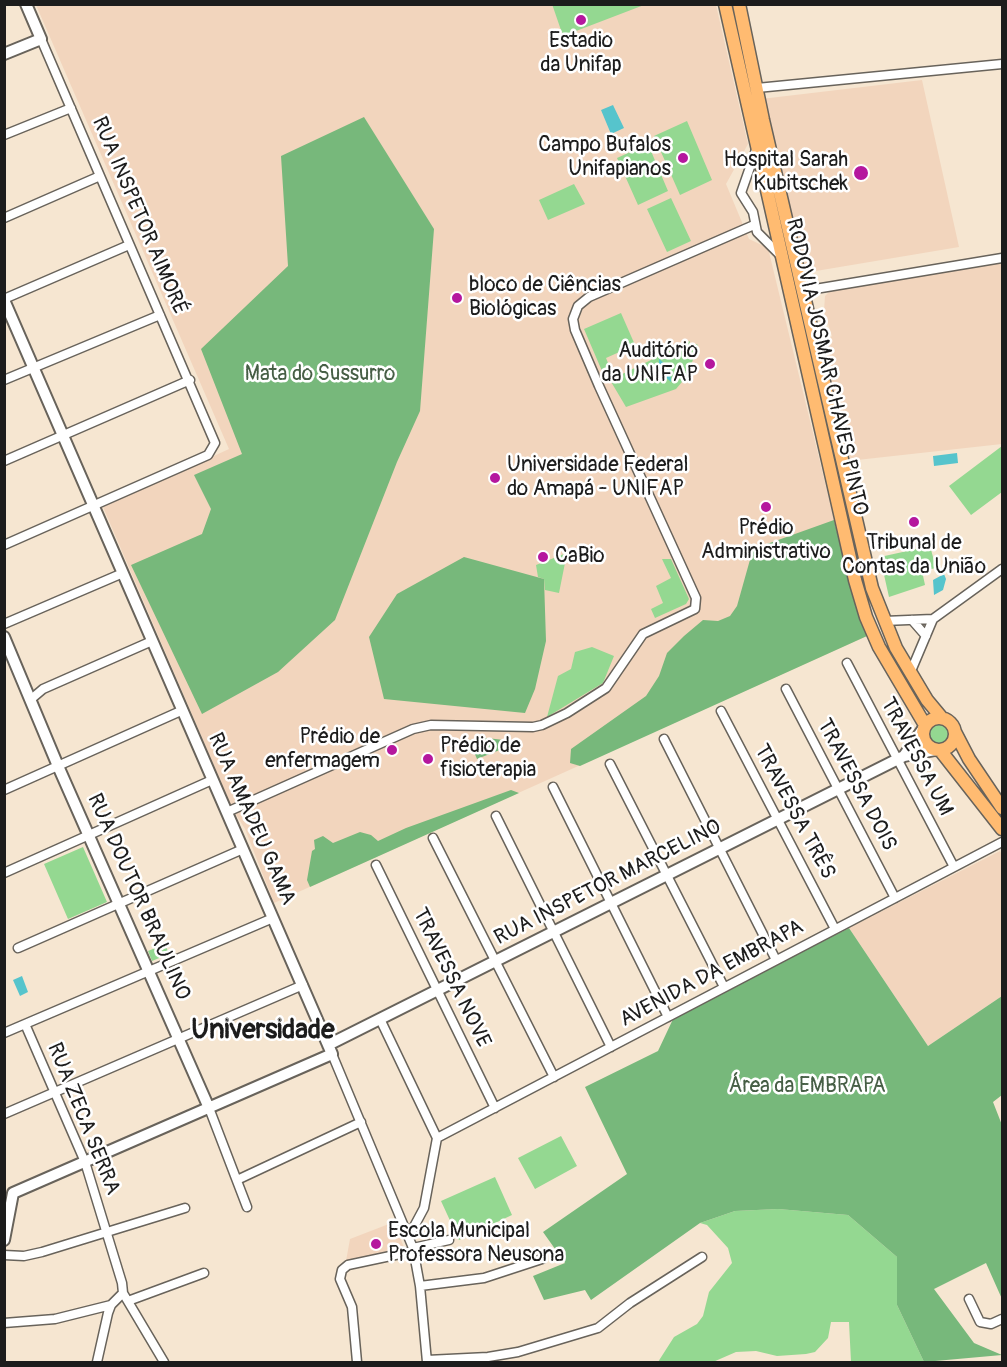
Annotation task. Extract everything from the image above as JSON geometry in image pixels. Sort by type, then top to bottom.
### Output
[{"type":"main road","name":"RODOVIA JOSMAR CHAVES PINTO","points":[[725,4],[832,487],[866,617],[892,672],[924,727],[925,742],[938,750],[1002,829]]},
{"type":"main road","name":"RODOVIA JOSMAR CHAVES PINTO","points":[[739,4],[872,588],[896,648],[927,700],[942,718],[951,723],[969,759],[1002,808]]},
{"type":"main road","points":[[924,727],[933,719],[942,718]]},
{"type":"main road","points":[[938,750],[952,743],[955,732]]},
{"type":"street","name":"RUA INSPETOR AIMORÉ","points":[[26,4],[129,245],[190,380],[215,443],[208,455],[94,506]]},
{"type":"street","points":[[4,54],[41,39]]},
{"type":"street","points":[[757,88],[1002,64]]},
{"type":"street","points":[[4,135],[71,108]]},
{"type":"street","points":[[757,147],[741,193],[753,212],[754,225],[762,239],[782,256]]},
{"type":"street","points":[[4,218],[100,176]]},
{"type":"street","points":[[227,812],[413,729],[431,725],[533,727],[542,725],[574,709],[606,688],[643,634],[695,609],[696,598],[599,386],[575,330],[573,319],[578,306],[589,297],[754,225]]},
{"type":"street","points":[[4,299],[129,245]]},
{"type":"street","points":[[803,291],[1002,258]]},
{"type":"street","name":"RUA AMADEU GAMA","points":[[4,299],[303,985],[409,1236],[420,1286],[427,1361]]},
{"type":"street","points":[[4,380],[160,315]]},
{"type":"street","points":[[4,461],[190,380]]},
{"type":"street","points":[[4,545],[94,506]]},
{"type":"street","points":[[911,672],[933,619],[1002,569]]},
{"type":"street","points":[[4,624],[123,573]]},
{"type":"street","points":[[884,621],[933,619]]},
{"type":"street","points":[[912,620],[926,636]]},
{"type":"street","name":"RUA DOUTOR BRAULINO","points":[[4,636],[58,766],[209,1108],[247,1207]]},
{"type":"street","points":[[30,700],[48,687],[152,641]]},
{"type":"street","name":"TRAVESSA UM","points":[[847,663],[900,758],[954,867]]},
{"type":"street","name":"TRAVESSA DOIS","points":[[786,689],[895,898]]},
{"type":"street","points":[[4,790],[183,710]]},
{"type":"street","name":"TRAVESSA TRÊS","points":[[721,711],[835,929]]},
{"type":"street","name":"RUA INSPETOR MARCELINO","points":[[900,758],[924,727]]},
{"type":"street","points":[[664,739],[776,960]]},
{"type":"street","name":"RUA INSPETOR MARCELINO","points":[[9,1195],[209,1108],[330,1050],[380,1019],[900,758],[938,750]]},
{"type":"street","points":[[610,764],[724,987]]},
{"type":"street","points":[[4,873],[212,780]]},
{"type":"street","points":[[553,787],[668,1017]]},
{"type":"street","points":[[496,816],[611,1047]]},
{"type":"street","points":[[433,838],[554,1077]]},
{"type":"street","name":"AVENIDA DA EMBRAPA","points":[[438,1138],[1002,842]]},
{"type":"street","points":[[18,948],[243,849]]},
{"type":"street","name":"TRAVESSA NOVE","points":[[376,865],[495,1108]]},
{"type":"street","points":[[4,1033],[273,918]]},
{"type":"street","points":[[4,1114],[303,985]]},
{"type":"street","points":[[380,1019],[438,1138],[424,1208],[409,1236]]},
{"type":"street","name":"RUA ZECA SERRA","points":[[25,1024],[85,1162],[126,1297],[164,1362]]},
{"type":"street","points":[[237,1180],[361,1122]]},
{"type":"street","points":[[4,1240],[9,1195]]},
{"type":"street","points":[[4,1255],[29,1255],[185,1208]]},
{"type":"street","points":[[357,1362],[352,1307],[340,1279],[345,1267],[449,1240]]},
{"type":"street","points":[[427,1361],[489,1357],[518,1352],[598,1328],[630,1303],[702,1257]]},
{"type":"street","points":[[420,1286],[484,1278],[542,1259]]},
{"type":"street","points":[[4,1323],[55,1319],[111,1305],[126,1297],[204,1274]]},
{"type":"street","points":[[969,1299],[980,1322],[991,1324],[1002,1319]]},
{"type":"street","points":[[97,1362],[111,1305]]},
{"type":"shaded area","name":"Universidade Federal do Amapá - UNIFAP","points":[[36,5],[716,5],[748,144],[726,184],[749,239],[768,248],[849,581],[867,636],[274,903],[245,829],[233,810],[103,507],[229,449]]},
{"type":"shaded area","name":"Hospital Sarah Kubitschek","points":[[922,80],[959,247],[804,273],[761,99]]},
{"type":"shaded area","points":[[1002,258],[1002,444],[848,461],[822,345],[832,336],[824,311],[825,296],[829,292]]},
{"type":"shaded area","points":[[1000,851],[1002,855],[1002,996],[928,1046],[849,928]]},
{"type":"shaded area","name":"Escola Municipal Professora Neusona","points":[[394,1222],[405,1250],[346,1261],[350,1239]]},
{"type":"green space","name":"Estadio da Unifap","points":[[552,4],[644,4],[644,5],[563,36]]},
{"type":"green space","name":"Mata do Sussurro","points":[[364,117],[434,229],[420,411],[397,462],[335,620],[278,672],[202,714],[131,565],[202,534],[211,509],[194,475],[242,454],[201,349],[288,266],[281,156]]},
{"type":"green space","name":"Campo Bufalos Unifapianos","points":[[687,121],[712,180],[680,195],[654,136]]},
{"type":"green space","points":[[648,144],[668,191],[638,205],[617,158]]},
{"type":"green space","points":[[574,184],[585,204],[548,220],[539,200]]},
{"type":"green space","points":[[671,198],[691,241],[667,252],[647,209]]},
{"type":"green space","points":[[621,313],[635,345],[606,358],[613,375],[605,378],[584,329]]},
{"type":"green space","points":[[690,341],[689,347],[697,344],[698,346],[687,376],[676,389],[626,407],[610,380]]},
{"type":"green space","points":[[1002,446],[1002,492],[971,515],[949,486]]},
{"type":"green space","points":[[834,520],[849,581],[867,636],[580,766],[570,763],[571,749],[646,696],[659,676],[667,653],[684,636],[703,620],[718,621],[730,616],[737,606],[753,549]]},
{"type":"green space","points":[[930,546],[936,568],[922,571],[925,585],[889,597],[880,557]]},
{"type":"green space","points":[[564,554],[565,563],[559,593],[545,590],[544,579],[538,577],[536,565]]},
{"type":"green space","points":[[464,557],[544,579],[546,641],[535,689],[525,713],[384,699],[369,637],[397,594]]},
{"type":"green space","points":[[662,559],[671,559],[689,599],[686,604],[655,618],[651,609],[663,603],[656,586],[671,578]]},
{"type":"green space","points":[[592,647],[614,656],[603,683],[547,717],[558,676],[571,669],[575,652]]},
{"type":"green space","points":[[939,721],[948,725],[952,734],[948,743],[939,747],[930,743],[926,734],[930,725]]},
{"type":"green space","points":[[487,738],[520,742],[477,759],[469,740]]},
{"type":"green space","points":[[511,790],[519,793],[310,887],[307,880],[312,851],[315,849],[314,840],[323,836],[333,843],[360,832],[371,835],[378,841],[406,828]]},
{"type":"green space","points":[[83,847],[107,902],[68,919],[44,864]]},
{"type":"green space","name":"Área da EMBRAPA","points":[[849,928],[928,1046],[1002,996],[1002,1095],[993,1102],[1002,1125],[1002,1299],[986,1263],[934,1289],[974,1343],[1002,1355],[924,1362],[897,1305],[897,1257],[848,1215],[778,1209],[735,1211],[700,1223],[591,1300],[585,1290],[544,1300],[533,1276],[565,1263],[543,1232],[627,1174],[585,1087],[658,1051],[674,1017]]},
{"type":"green space","points":[[165,944],[169,954],[152,961],[148,951]]},
{"type":"green space","points":[[561,1136],[577,1166],[535,1189],[518,1158]]},
{"type":"green space","points":[[495,1177],[512,1215],[459,1240],[441,1201]]},
{"type":"green space","points":[[778,1209],[848,1215],[897,1257],[897,1305],[924,1362],[851,1362],[849,1322],[831,1322],[828,1338],[815,1352],[777,1356],[756,1351],[736,1352],[713,1362],[658,1362],[674,1337],[697,1324],[703,1316],[709,1292],[732,1263],[728,1248],[707,1225],[700,1223],[735,1211]]},
{"type":"water","points":[[613,105],[624,128],[611,134],[601,110]]},
{"type":"water","points":[[659,359],[670,368],[671,382],[659,371]]},
{"type":"water","points":[[957,453],[958,463],[934,466],[933,456]]},
{"type":"water","points":[[944,574],[946,579],[943,590],[934,595],[933,580]]},
{"type":"water","points":[[22,976],[28,992],[20,996],[13,980]]},
{"type":"place","name":"Estadio da Unifap","points":[[581,20]]},
{"type":"place","name":"Campo Bufalos Unifapianos","points":[[683,158]]},
{"type":"place","name":"Hospital Sarah Kubitschek","points":[[861,173]]},
{"type":"place","name":"bloco de Ciências Biológicas","points":[[457,298]]},
{"type":"place","name":"Auditório da UNIFAP","points":[[710,364]]},
{"type":"place","name":"Universidade Federal do Amapá - UNIFAP","points":[[495,478]]},
{"type":"place","name":"Prédio Administrativo","points":[[766,507]]},
{"type":"place","name":"Tribunal de Contas da União","points":[[914,522]]},
{"type":"place","name":"CaBio","points":[[543,557]]},
{"type":"place","name":"Prédio de enfermagem","points":[[392,750]]},
{"type":"place","name":"Prédio de fisioterapia","points":[[428,759]]},
{"type":"place","name":"Escola Municipal Professora Neusona","points":[[376,1244]]},
{"type":"district","name":"Universidade","points":[[263,1031]]}]
